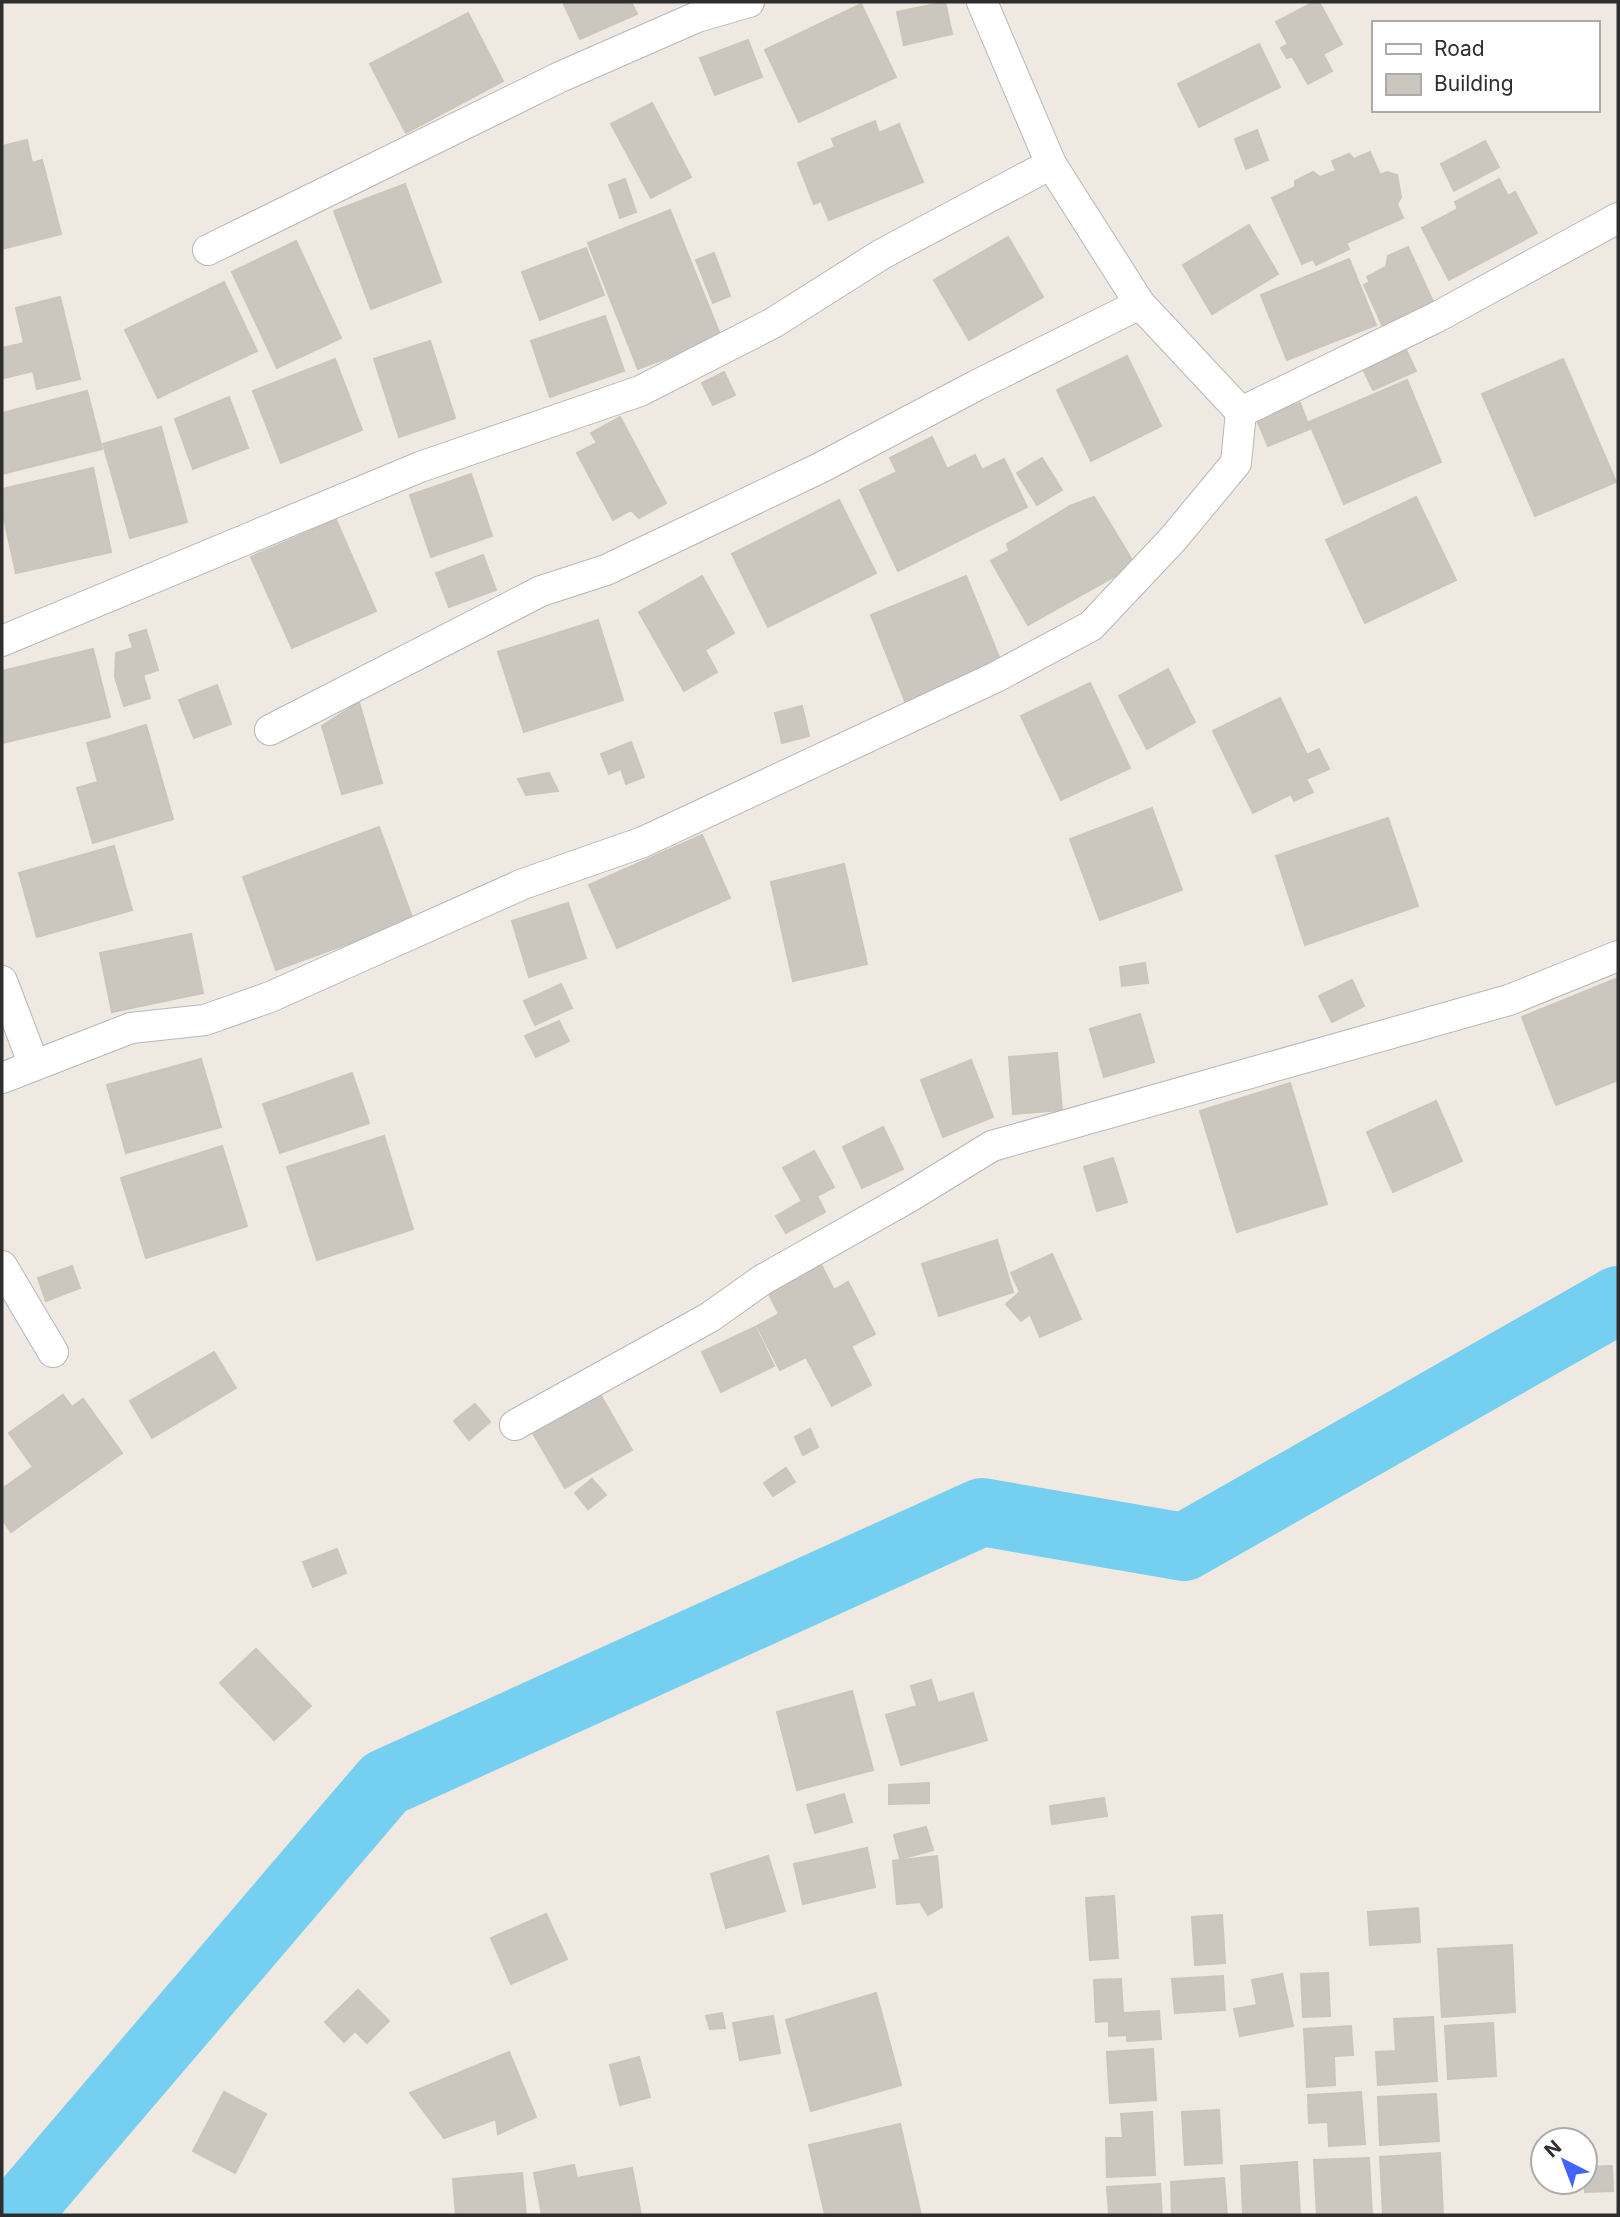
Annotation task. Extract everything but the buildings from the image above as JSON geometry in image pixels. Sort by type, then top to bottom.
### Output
[{"type":"street","points":[[208,250],[559,77],[697,17],[749,2]]},
{"type":"street","points":[[2,1078],[131,1028],[205,1020],[270,997],[523,884],[643,842],[996,677],[1091,626],[1173,539],[1236,463],[1241,412],[1140,304],[1051,164],[982,2]]},
{"type":"street","points":[[2,641],[420,467],[640,391],[773,323],[882,254],[1051,164]]},
{"type":"street","points":[[1241,412],[1437,317],[1618,218]]},
{"type":"street","points":[[270,730],[541,591],[606,570],[820,468],[977,385],[1140,304]]},
{"type":"street","points":[[515,1425],[710,1317],[762,1280],[909,1197],[992,1146],[1509,1000],[1618,956]]},
{"type":"street","points":[[2,981],[34,1065]]},
{"type":"street","points":[[2,1266],[53,1352]]},
{"type":"waterway","points":[[16,2215],[385,1783],[982,1512],[1184,1547],[1618,1300]]}]
